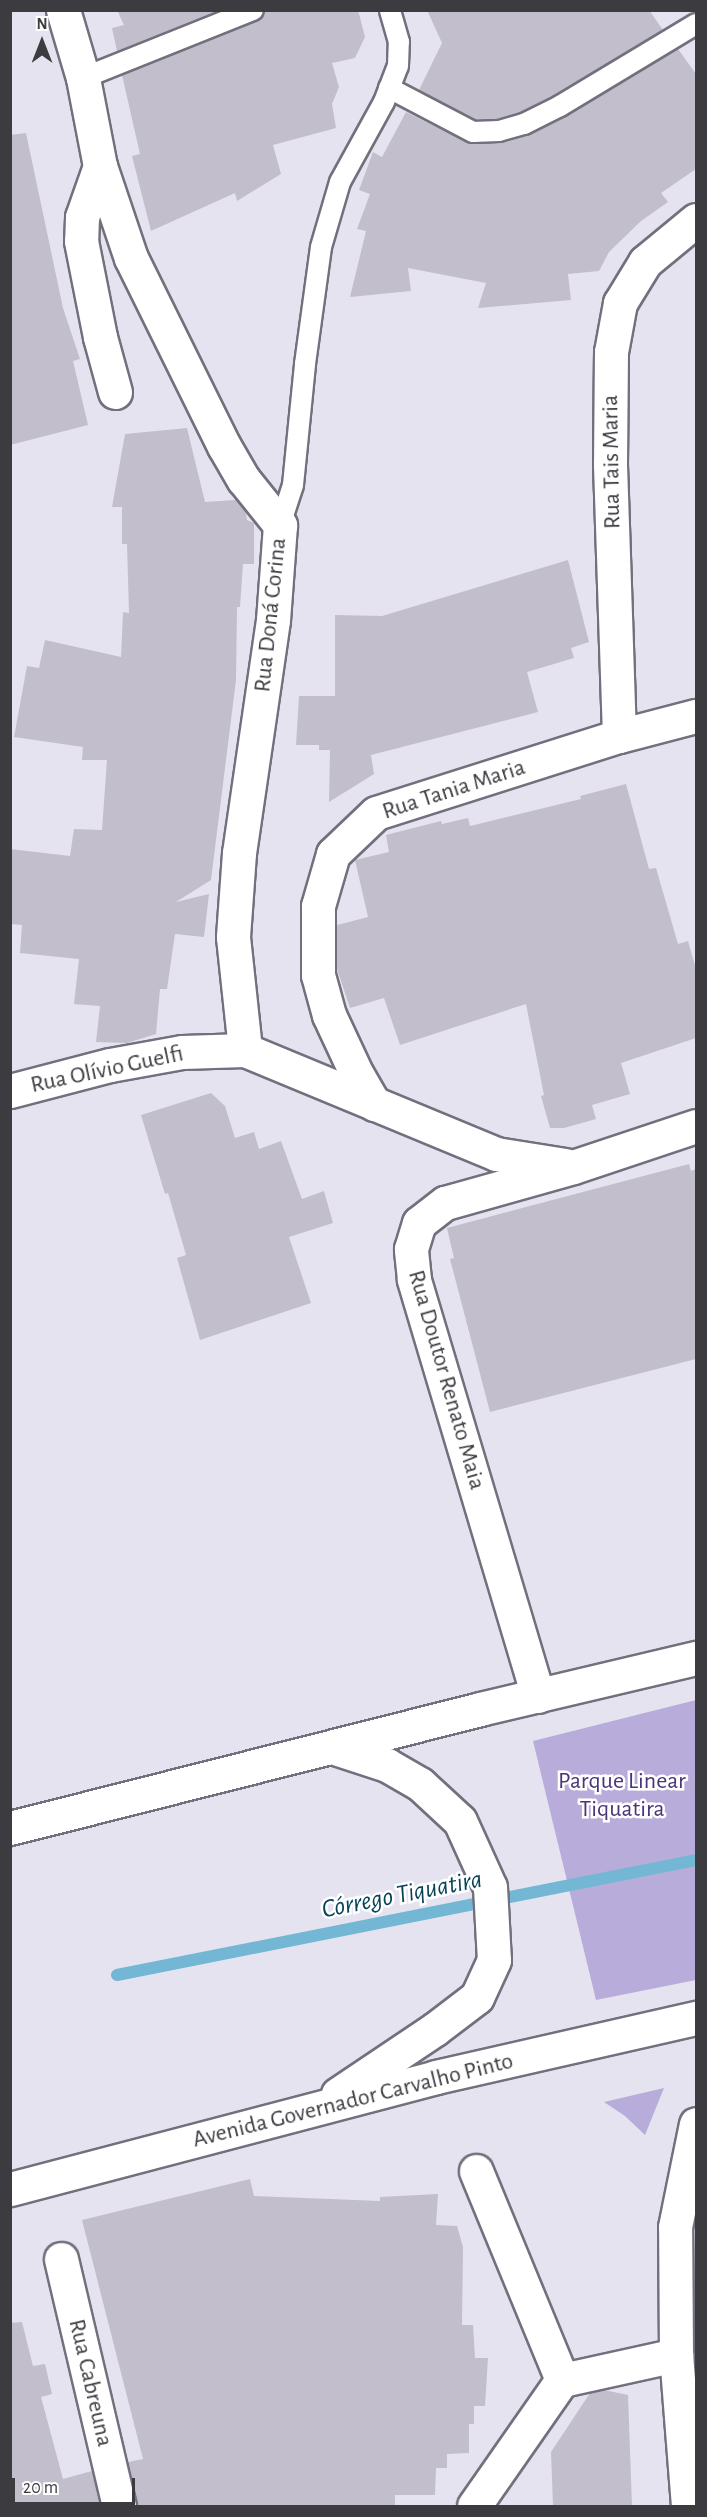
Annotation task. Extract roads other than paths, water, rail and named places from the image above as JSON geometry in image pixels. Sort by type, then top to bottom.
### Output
[{"type":"street","name":"Rua Doná Corina","points":[[63,10],[83,78],[100,166],[130,258],[224,446],[244,480],[280,525],[273,620],[239,853],[233,937],[245,1050]]},
{"type":"street","points":[[100,166],[82,217],[81,241],[100,337],[115,392]]},
{"type":"street","name":"Rua Tais Maria","points":[[619,736],[610,465],[611,352],[620,303],[645,262],[696,220]]},
{"type":"street","name":"Rua Tania Maria","points":[[374,1104],[357,1075],[329,1015],[318,975],[318,906],[333,854],[376,813],[619,736],[696,716]]},
{"type":"street","name":"Rua Olívio Guelfi","points":[[10,1091],[110,1065],[182,1052],[245,1050],[374,1104]]},
{"type":"street","points":[[374,1104],[496,1154],[573,1167]]},
{"type":"street","name":"Rua Doutor Renato Maia","points":[[538,1696],[414,1280],[411,1249],[419,1223],[445,1203],[573,1167],[696,1126]]},
{"type":"street","points":[[10,1854],[24,1825],[696,1658]]},
{"type":"street","points":[[314,2110],[435,2029],[477,1997],[494,1960],[490,1887],[460,1821],[420,1784],[387,1765],[332,1747]]},
{"type":"street","name":"Avenida Governador Carvalho Pinto","points":[[16,2186],[436,2077],[696,2018]]},
{"type":"street","points":[[688,2506],[676,2355],[675,2227],[696,2124]]},
{"type":"street","points":[[476,2170],[562,2380]]},
{"type":"street","name":"Rua Cabreuna","points":[[60,2259],[119,2506]]},
{"type":"street","points":[[474,2506],[562,2380],[676,2355]]},
{"type":"lane","points":[[83,78],[253,10]]},
{"type":"lane","points":[[280,525],[293,485],[321,247],[340,182],[398,66],[399,42],[390,10]]},
{"type":"lane","points":[[389,88],[473,132],[499,131],[524,124],[560,106],[696,24]]},
{"type":"waterway","name":"Córrego Tiquatira","points":[[117,1975],[696,1860]]},
{"type":"park label","name":"Parque Linear Tiquatira","points":[[622,1796]]}]
